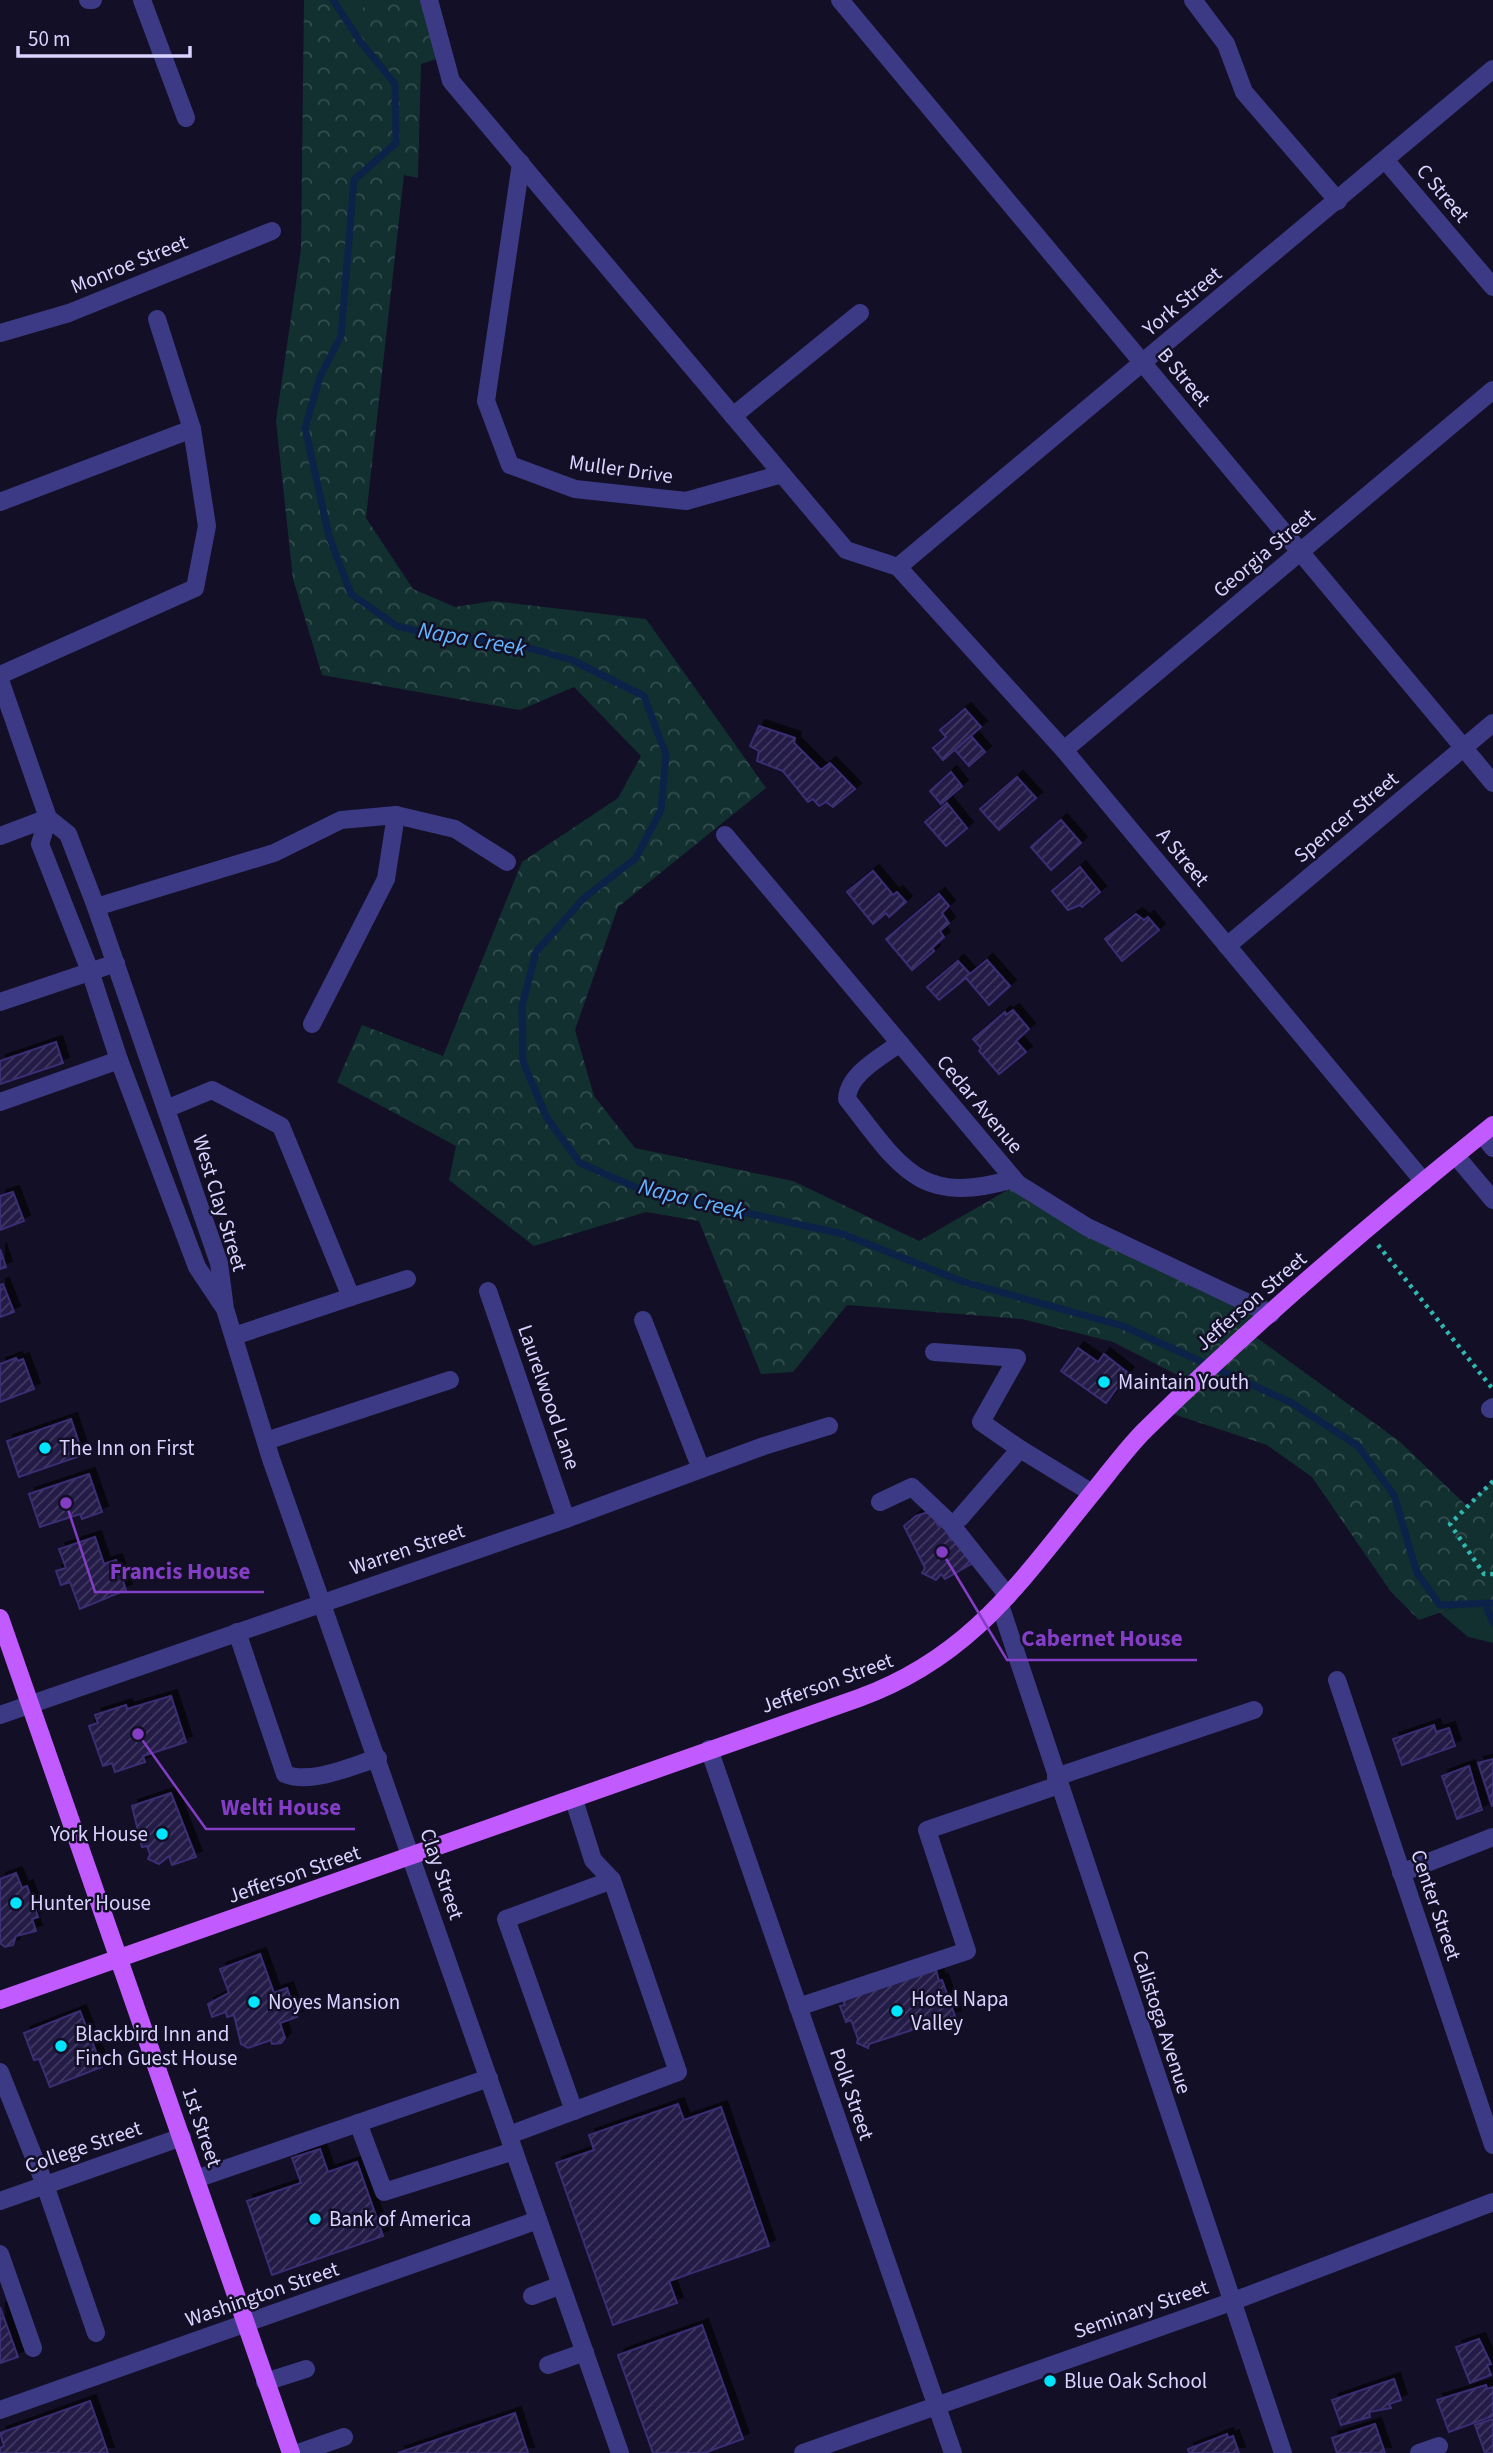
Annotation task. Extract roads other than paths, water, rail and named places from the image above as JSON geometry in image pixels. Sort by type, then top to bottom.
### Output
[{"type":"main road","name":"Jefferson Street","points":[[0,2000],[574,1800],[905,1679],[968,1637],[1004,1601],[1137,1439],[1244,1338],[1424,1182],[1456,1156],[1489,1136]]},
{"type":"main road","name":"1st Street","points":[[0,1618],[182,2137],[244,2325],[291,2453]]},
{"type":"street","points":[[88,0],[93,0]]},
{"type":"street","points":[[142,0],[186,118]]},
{"type":"street","points":[[429,0],[451,81],[846,550],[898,567]]},
{"type":"street","name":"B Street","points":[[840,0],[1493,783]]},
{"type":"street","points":[[1193,0],[1226,44],[1244,92],[1338,201]]},
{"type":"street","name":"York Street","points":[[898,567],[1493,69]]},
{"type":"street","name":"C Street","points":[[1386,161],[1493,287]]},
{"type":"street","name":"Muller Drive","points":[[521,163],[486,401],[510,465],[575,489],[686,501],[782,474]]},
{"type":"street","name":"Monroe Street","points":[[0,333],[69,313],[272,231]]},
{"type":"street","points":[[733,416],[860,313]]},
{"type":"street","points":[[0,677],[195,588],[206,526],[192,429],[158,319]]},
{"type":"street","name":"Georgia Street","points":[[1064,750],[1493,390]]},
{"type":"street","points":[[0,502],[192,429]]},
{"type":"street","name":"A Street","points":[[898,567],[1064,750],[1424,1182]]},
{"type":"street","name":"West Clay Street","points":[[0,677],[48,818],[68,834],[116,963],[219,1263],[225,1309]]},
{"type":"street","name":"Spencer Street","points":[[1227,946],[1493,723]]},
{"type":"street","points":[[312,1024],[386,879],[396,814]]},
{"type":"street","points":[[96,907],[274,853],[341,820],[396,814],[455,829],[507,862]]},
{"type":"street","points":[[0,836],[48,818]]},
{"type":"street","name":"West Clay Street","points":[[48,818],[40,844],[90,971],[119,1060],[197,1267],[225,1309]]},
{"type":"street","name":"Cedar Avenue","points":[[725,835],[1013,1179],[1087,1227],[1270,1314]]},
{"type":"street","points":[[0,1002],[116,963]]},
{"type":"street","points":[[900,1043],[855,1078],[847,1088],[847,1099],[901,1168],[925,1182],[960,1188],[988,1186],[1013,1179]]},
{"type":"street","points":[[0,1102],[119,1060]]},
{"type":"street","points":[[166,1108],[212,1090],[281,1126],[351,1297]]},
{"type":"street","points":[[1456,1156],[1493,1200]]},
{"type":"street","points":[[234,1336],[407,1279]]},
{"type":"street","name":"Laurelwood Lane","points":[[488,1291],[566,1519]]},
{"type":"street","name":"Clay Street","points":[[225,1309],[266,1441],[620,2453]]},
{"type":"street","points":[[643,1320],[701,1469]]},
{"type":"street","points":[[934,1352],[1017,1358],[981,1422],[1093,1493]]},
{"type":"street","points":[[266,1441],[450,1380]]},
{"type":"street","name":"Warren Street","points":[[0,1715],[829,1426]]},
{"type":"street","points":[[961,1518],[1020,1449]]},
{"type":"street","points":[[880,1502],[912,1487],[950,1523],[1004,1601]]},
{"type":"street","name":"Calistoga Avenue","points":[[1004,1601],[1057,1781],[1283,2453]]},
{"type":"street","points":[[237,1632],[285,1774],[292,1777],[316,1775],[377,1758]]},
{"type":"street","name":"Center Street","points":[[1337,1680],[1493,2145]]},
{"type":"street","points":[[798,2007],[967,1951],[927,1830],[1254,1710]]},
{"type":"street","name":"Polk Street","points":[[709,1749],[953,2453]]},
{"type":"street","points":[[358,2123],[384,2192],[511,2143],[574,2111],[678,2072],[612,1880],[593,1860],[574,1800]]},
{"type":"street","points":[[1401,1873],[1493,1837]]},
{"type":"street","points":[[574,2111],[506,1919],[612,1880]]},
{"type":"street","points":[[0,2072],[45,2185],[96,2333]]},
{"type":"street","points":[[196,2179],[489,2078]]},
{"type":"street","name":"College Street","points":[[0,2201],[182,2137]]},
{"type":"street","name":"Seminary Street","points":[[803,2453],[1231,2302],[1493,2202]]},
{"type":"street","name":"Washington Street","points":[[0,2410],[538,2220]]},
{"type":"street","points":[[0,2255],[33,2348]]},
{"type":"street","points":[[532,2295],[561,2285]]},
{"type":"street","points":[[548,2365],[585,2352]]},
{"type":"street","points":[[265,2382],[306,2369]]},
{"type":"street","points":[[298,2453],[344,2437]]},
{"type":"street","points":[[1419,2453],[1439,2446]]},
{"type":"waterway","name":"Napa Creek","points":[[333,0],[360,41],[395,84],[396,143],[354,180],[341,336],[320,377],[305,428],[329,536],[351,594],[397,626],[443,637],[503,641],[572,660],[644,696],[666,755],[661,810],[636,858],[584,898],[536,952],[522,1006],[523,1062],[547,1118],[580,1163],[642,1190],[843,1234],[961,1281],[1123,1326],[1292,1403],[1358,1446],[1394,1495],[1417,1573],[1440,1605],[1493,1603]]},
{"type":"waterway","points":[[1485,1603],[1493,1623]]},
{"type":"place","name":"Maintain Youth","points":[[1104,1382]]},
{"type":"place","name":"The Inn on First","points":[[45,1448]]},
{"type":"place","name":"Francis House","points":[[66,1503]]},
{"type":"place","name":"Cabernet House","points":[[942,1552]]},
{"type":"place","name":"Welti House","points":[[138,1734]]},
{"type":"place","name":"York House","points":[[162,1834]]},
{"type":"place","name":"Hunter House","points":[[16,1903]]},
{"type":"place","name":"Noyes Mansion","points":[[254,2002]]},
{"type":"place","name":"Hotel Napa Valley","points":[[897,2011]]},
{"type":"place","name":"Blackbird Inn and Finch Guest House","points":[[61,2046]]},
{"type":"place","name":"Bank of America","points":[[315,2219]]},
{"type":"place","name":"Blue Oak School","points":[[1050,2381]]}]
